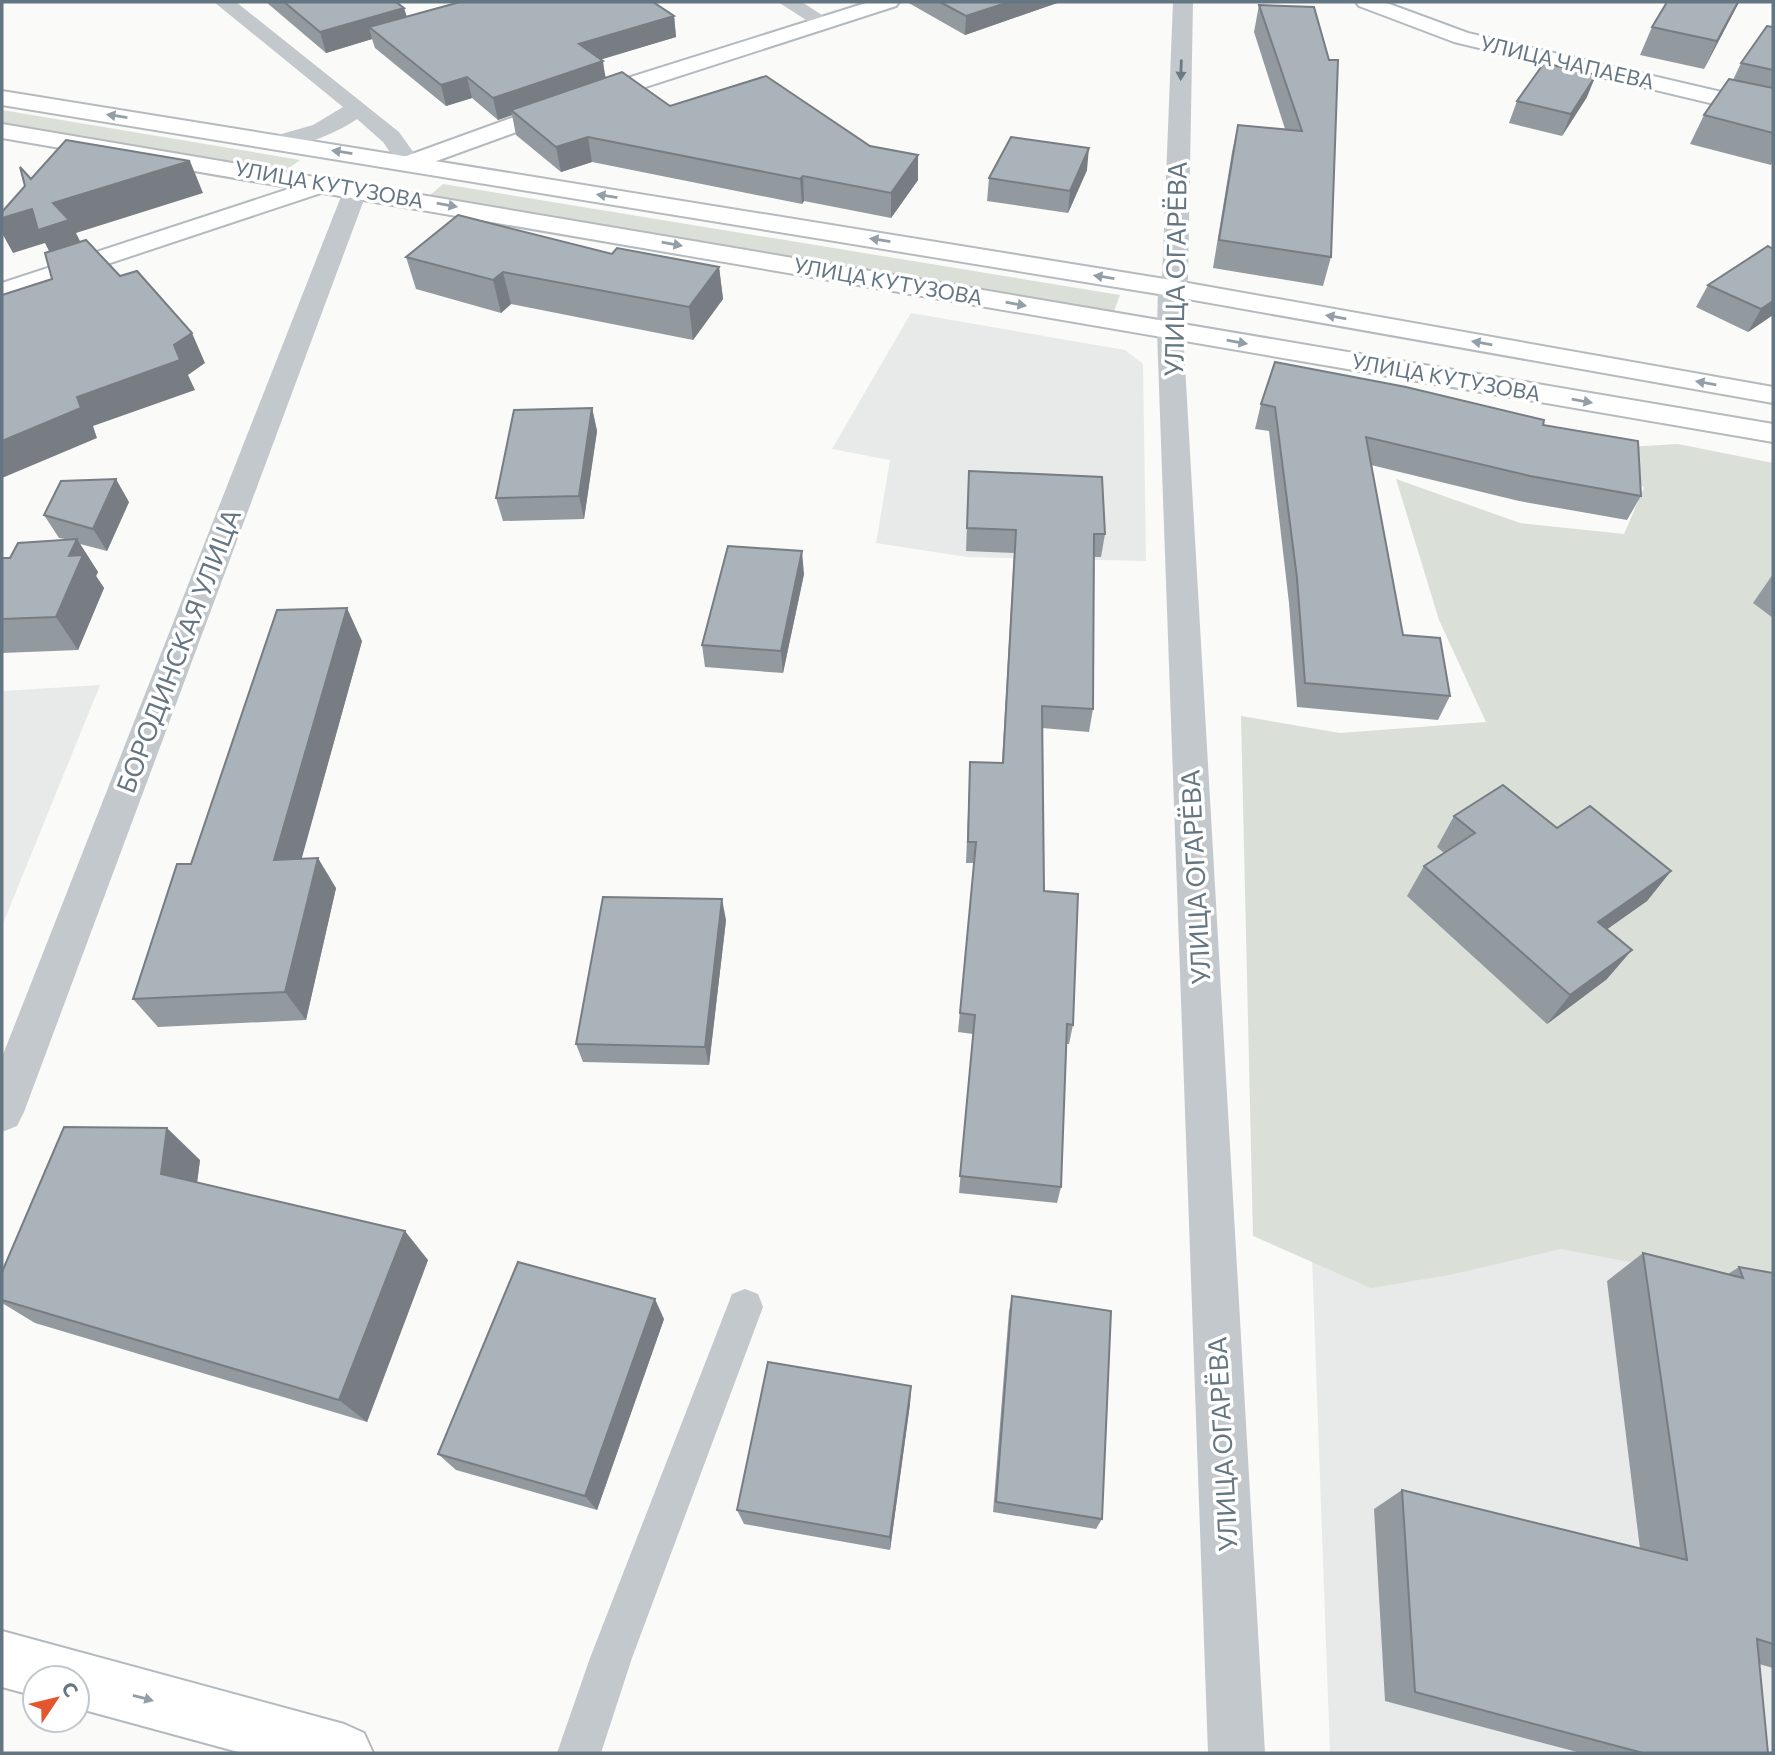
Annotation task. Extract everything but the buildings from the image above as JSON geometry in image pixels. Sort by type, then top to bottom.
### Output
[{"type":"main road","points":[[409,163],[542,114],[889,2]]},
{"type":"main road","name":"УЛИЦА ЧАПАЕВА","points":[[1366,2],[1461,38],[1773,111]]},
{"type":"main road","name":"УЛИЦА КУТУЗОВА","points":[[2,98],[1171,288],[1773,395]]},
{"type":"main road","name":"УЛИЦА КУТУЗОВА","points":[[2,131],[1773,433]]},
{"type":"main road","points":[[2,291],[340,187]]},
{"type":"main road","points":[[2,1659],[21,1664]]},
{"type":"main road","points":[[91,1684],[344,1753]]},
{"type":"street","points":[[224,2],[356,107],[391,138],[409,163]]},
{"type":"street","points":[[788,2],[824,23]]},
{"type":"street","name":"УЛИЦА ОГАРЁВА","points":[[1183,2],[1175,279],[1171,288],[1170,331],[1237,1753]]},
{"type":"street","points":[[279,142],[327,128],[346,118],[356,107]]},
{"type":"street","name":"БОРОДИНСКАЯ УЛИЦА","points":[[2,1112],[340,187]]},
{"type":"lane","points":[[579,1753],[611,1658],[745,1307]]},
{"type":"shaded area","points":[[2,110],[300,160],[284,172],[2,124]]},
{"type":"shaded area","points":[[443,184],[1120,295],[1114,311],[429,196]]},
{"type":"shaded area","points":[[911,313],[1125,350],[1143,364],[1146,561],[967,557],[876,543],[890,460],[832,449]]},
{"type":"shaded area","points":[[1678,444],[1773,463],[1773,1289],[1561,1249],[1449,1275],[1371,1288],[1253,1236],[1241,716],[1340,733],[1486,722],[1439,620],[1396,479],[1520,523],[1624,534],[1644,488],[1610,448]]},
{"type":"shaded area","points":[[100,685],[2,926],[2,691]]},
{"type":"shaded area","points":[[1773,987],[1773,1753],[1330,1753],[1307,1120]]}]
